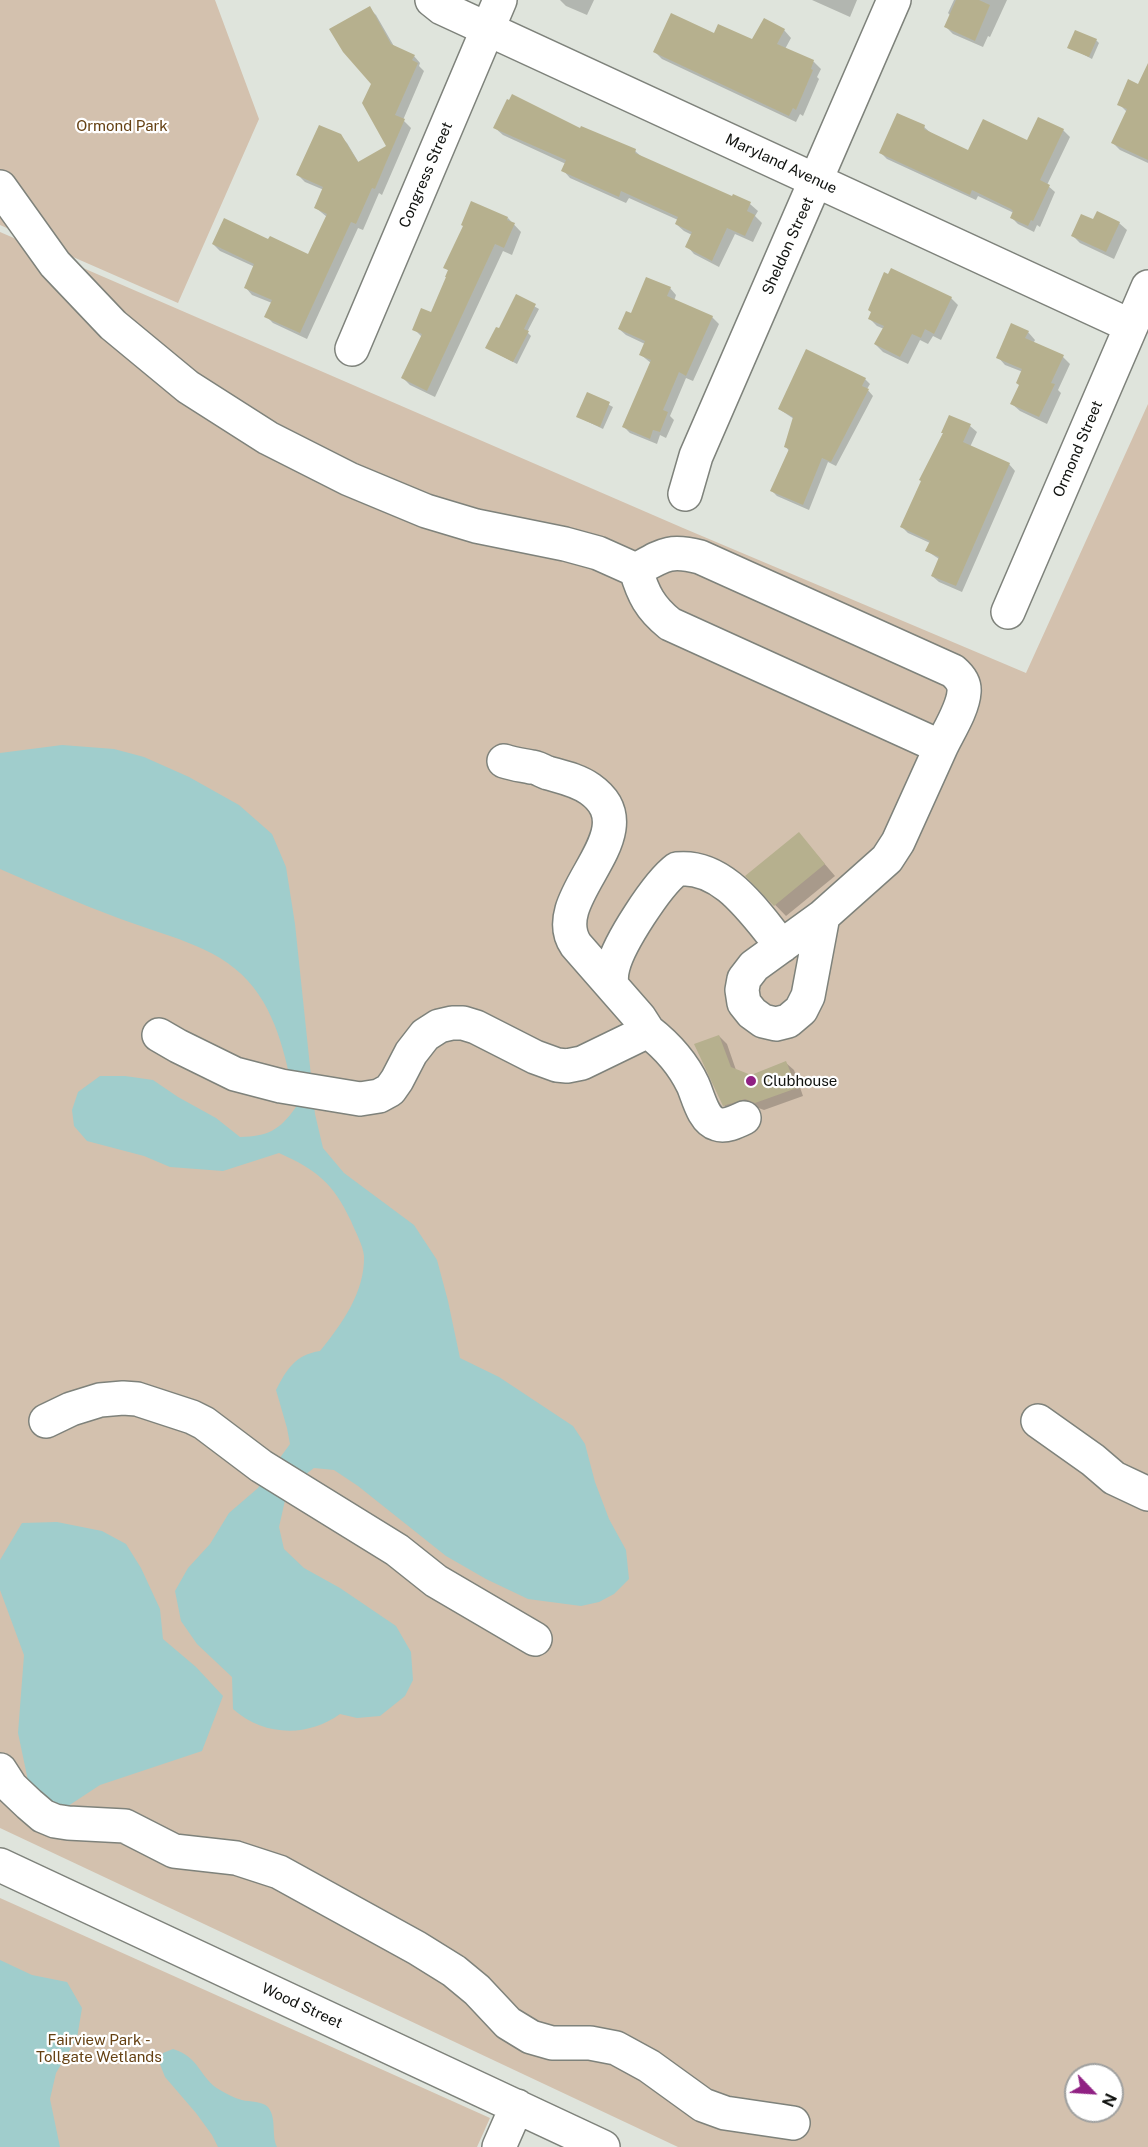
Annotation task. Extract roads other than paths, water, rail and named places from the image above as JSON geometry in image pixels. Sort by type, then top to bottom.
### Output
[{"type":"street","name":"Maryland Avenue","points":[[432,0],[442,8],[494,14],[817,180],[1131,326]]},
{"type":"street","name":"Sheldon Street","points":[[685,494],[696,456],[894,0]]},
{"type":"street","name":"Congress Street","points":[[352,349],[494,14]]},
{"type":"street","points":[[0,187],[55,264],[113,325],[188,387],[268,438],[349,479],[426,511],[476,526],[598,553],[636,570],[642,590],[655,612],[670,624],[941,747]]},
{"type":"street","name":"Ormond Street","points":[[1008,612],[1148,286]]},
{"type":"street","points":[[636,570],[661,556],[681,552],[700,557],[953,671],[962,680],[965,691],[961,703],[898,842],[887,859],[823,916],[754,966],[744,979],[742,990],[744,1003],[763,1022],[776,1024],[788,1021],[801,1010],[808,996],[823,916]]},
{"type":"street","points":[[504,761],[562,776],[589,788],[605,802],[609,812],[609,826],[598,858],[575,903],[569,929],[571,938],[639,1017],[648,1031],[678,1061],[692,1084],[703,1110],[711,1120],[717,1124],[727,1124],[744,1118]]},
{"type":"street","points":[[612,986],[613,966],[638,918],[660,884],[677,869],[704,871],[723,884],[745,903],[782,946]]},
{"type":"street","points":[[159,1035],[235,1074],[281,1086],[371,1098],[384,1093],[395,1083],[411,1053],[425,1035],[439,1026],[463,1023],[476,1027],[526,1053],[557,1065],[567,1066],[582,1063],[648,1031]]},
{"type":"street","points":[[46,1420],[100,1400],[123,1398],[137,1399],[173,1409],[198,1420],[261,1466],[397,1550],[414,1566],[436,1581],[536,1639]]},
{"type":"street","points":[[1038,1421],[1093,1460],[1114,1478],[1148,1494]]},
{"type":"street","points":[[0,1770],[11,1786],[29,1804],[44,1816],[56,1821],[125,1826],[174,1851],[236,1858],[273,1869],[304,1884],[454,1971],[477,1990],[508,2023],[531,2037],[552,2043],[590,2043],[616,2048],[649,2066],[703,2105],[726,2113],[793,2123]]},
{"type":"street","name":"Wood Street","points":[[0,1865],[603,2147]]},
{"type":"street","points":[[499,2147],[517,2106]]},
{"type":"water","points":[[62,745],[114,749],[144,757],[189,777],[239,805],[272,834],[286,867],[295,924],[315,1114],[323,1148],[344,1173],[414,1225],[437,1260],[460,1358],[499,1377],[573,1426],[585,1444],[595,1482],[609,1519],[626,1550],[629,1579],[614,1594],[599,1602],[581,1606],[528,1599],[446,1556],[358,1486],[334,1470],[314,1468],[302,1477],[286,1496],[279,1527],[284,1549],[304,1568],[340,1588],[396,1626],[411,1652],[413,1680],[405,1696],[380,1716],[357,1718],[340,1714],[327,1722],[300,1730],[285,1731],[258,1725],[233,1709],[232,1677],[197,1644],[181,1621],[175,1591],[188,1568],[210,1544],[229,1513],[258,1488],[290,1444],[276,1390],[293,1364],[304,1356],[320,1351],[344,1319],[361,1282],[364,1256],[351,1221],[330,1187],[304,1165],[279,1153],[223,1171],[170,1167],[144,1156],[87,1141],[74,1126],[72,1110],[78,1092],[100,1076],[125,1076],[153,1080],[216,1118],[240,1137],[272,1131],[284,1122],[296,1107],[285,1057],[274,1024],[259,994],[235,969],[220,958],[188,942],[103,912],[0,869],[0,753]]},
{"type":"water","points":[[57,1522],[102,1531],[126,1544],[141,1568],[160,1609],[163,1639],[196,1667],[223,1696],[202,1751],[100,1785],[65,1808],[30,1790],[18,1733],[24,1655],[0,1590],[0,1560],[22,1523]]},
{"type":"water","points":[[0,1960],[32,1975],[67,1982],[82,2008],[77,2038],[56,2073],[50,2099],[60,2147],[0,2147]]},
{"type":"water","points":[[173,2049],[195,2063],[208,2080],[220,2090],[236,2098],[268,2107],[271,2111],[277,2147],[218,2147],[196,2113],[165,2077],[158,2059],[163,2053]]},
{"type":"place","name":"Clubhouse","points":[[751,1081]]},
{"type":"park label","name":"Ormond Park","points":[[122,126]]},
{"type":"park label","name":"Fairview Park - Tollgate Wetlands","points":[[99,2048]]}]
